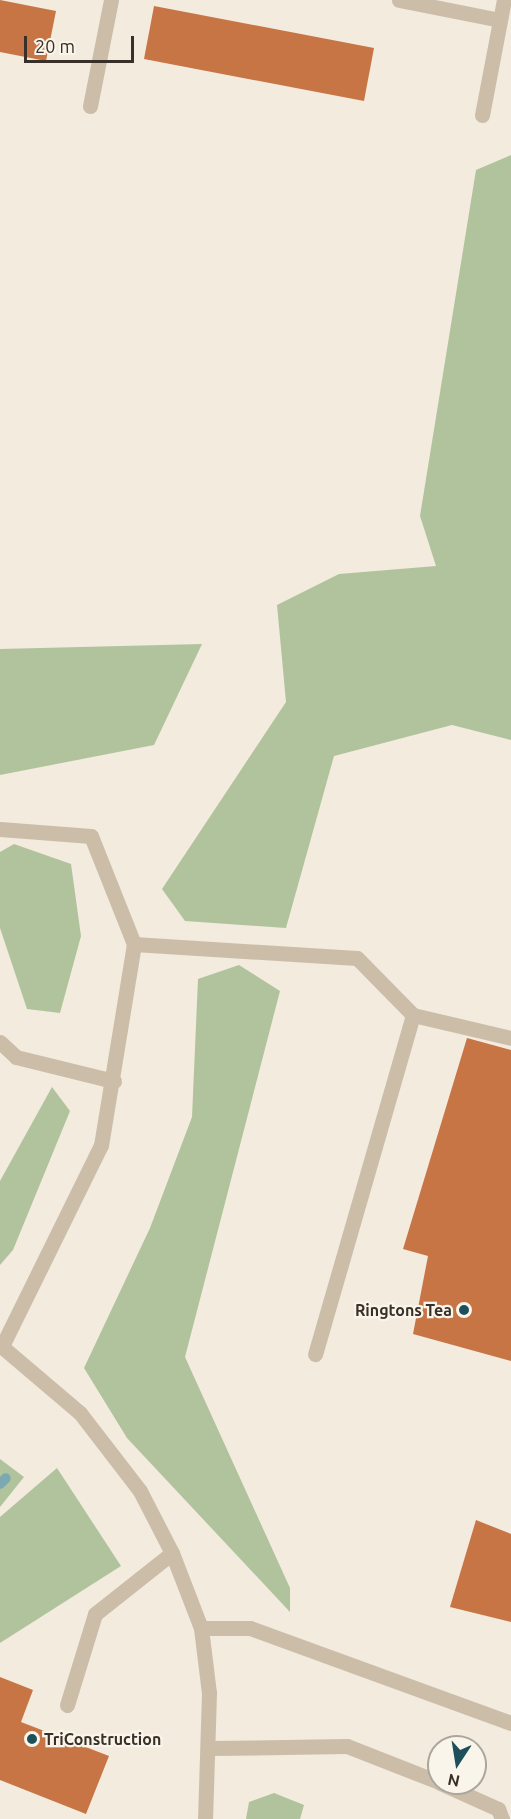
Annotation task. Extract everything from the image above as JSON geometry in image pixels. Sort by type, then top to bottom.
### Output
[{"type":"street","points":[[90,106],[111,0]]},
{"type":"street","points":[[399,0],[500,20]]},
{"type":"street","points":[[482,115],[504,0]]},
{"type":"street","points":[[0,829],[91,836],[134,944],[114,1081],[101,1145],[78,1200],[1,1346],[80,1413],[140,1491],[172,1553],[201,1628],[212,1748],[205,1819]]},
{"type":"street","points":[[134,944],[357,958],[413,1015],[511,1038]]},
{"type":"street","points":[[315,1354],[413,1015]]},
{"type":"street","points":[[0,1042],[16,1058],[114,1081]]},
{"type":"street","points":[[67,1705],[96,1614],[172,1553]]},
{"type":"street","points":[[201,1628],[250,1628],[283,1638],[511,1723]]},
{"type":"street","points":[[212,1748],[347,1746],[427,1778]]},
{"type":"street","points":[[467,1795],[498,1809],[502,1819]]},
{"type":"green space","points":[[511,155],[511,740],[452,725],[334,756],[286,928],[185,921],[162,889],[286,702],[277,605],[339,574],[436,566],[420,516],[476,170]]},
{"type":"green space","points":[[202,644],[154,745],[0,775],[0,649]]},
{"type":"green space","points":[[14,844],[71,864],[81,936],[60,1013],[27,1009],[0,928],[0,852]]},
{"type":"green space","points":[[239,965],[280,991],[185,1357],[290,1588],[290,1612],[127,1438],[84,1368],[150,1228],[192,1117],[198,979]]},
{"type":"green space","points":[[52,1087],[70,1111],[13,1250],[0,1265],[0,1181]]},
{"type":"green space","points":[[0,1459],[24,1477],[0,1507]]},
{"type":"green space","points":[[57,1468],[121,1566],[0,1643],[0,1517]]},
{"type":"green space","points":[[274,1793],[304,1805],[300,1819],[246,1819],[249,1802]]},
{"type":"building","points":[[0,0],[56,11],[46,61],[0,52]]},
{"type":"building","points":[[154,6],[374,48],[364,101],[144,59]]},
{"type":"building","points":[[467,1038],[511,1050],[511,1361],[413,1334],[428,1256],[403,1249]]},
{"type":"building","points":[[476,1520],[511,1534],[511,1622],[450,1607]]},
{"type":"building","name":"TriConstruction","points":[[0,1677],[33,1690],[21,1722],[109,1756],[86,1814],[0,1780]]},
{"type":"waterway","points":[[0,1484],[6,1478]]},
{"type":"place","name":"Ringtons Tea","points":[[464,1310]]},
{"type":"place","name":"TriConstruction","points":[[32,1739]]}]
